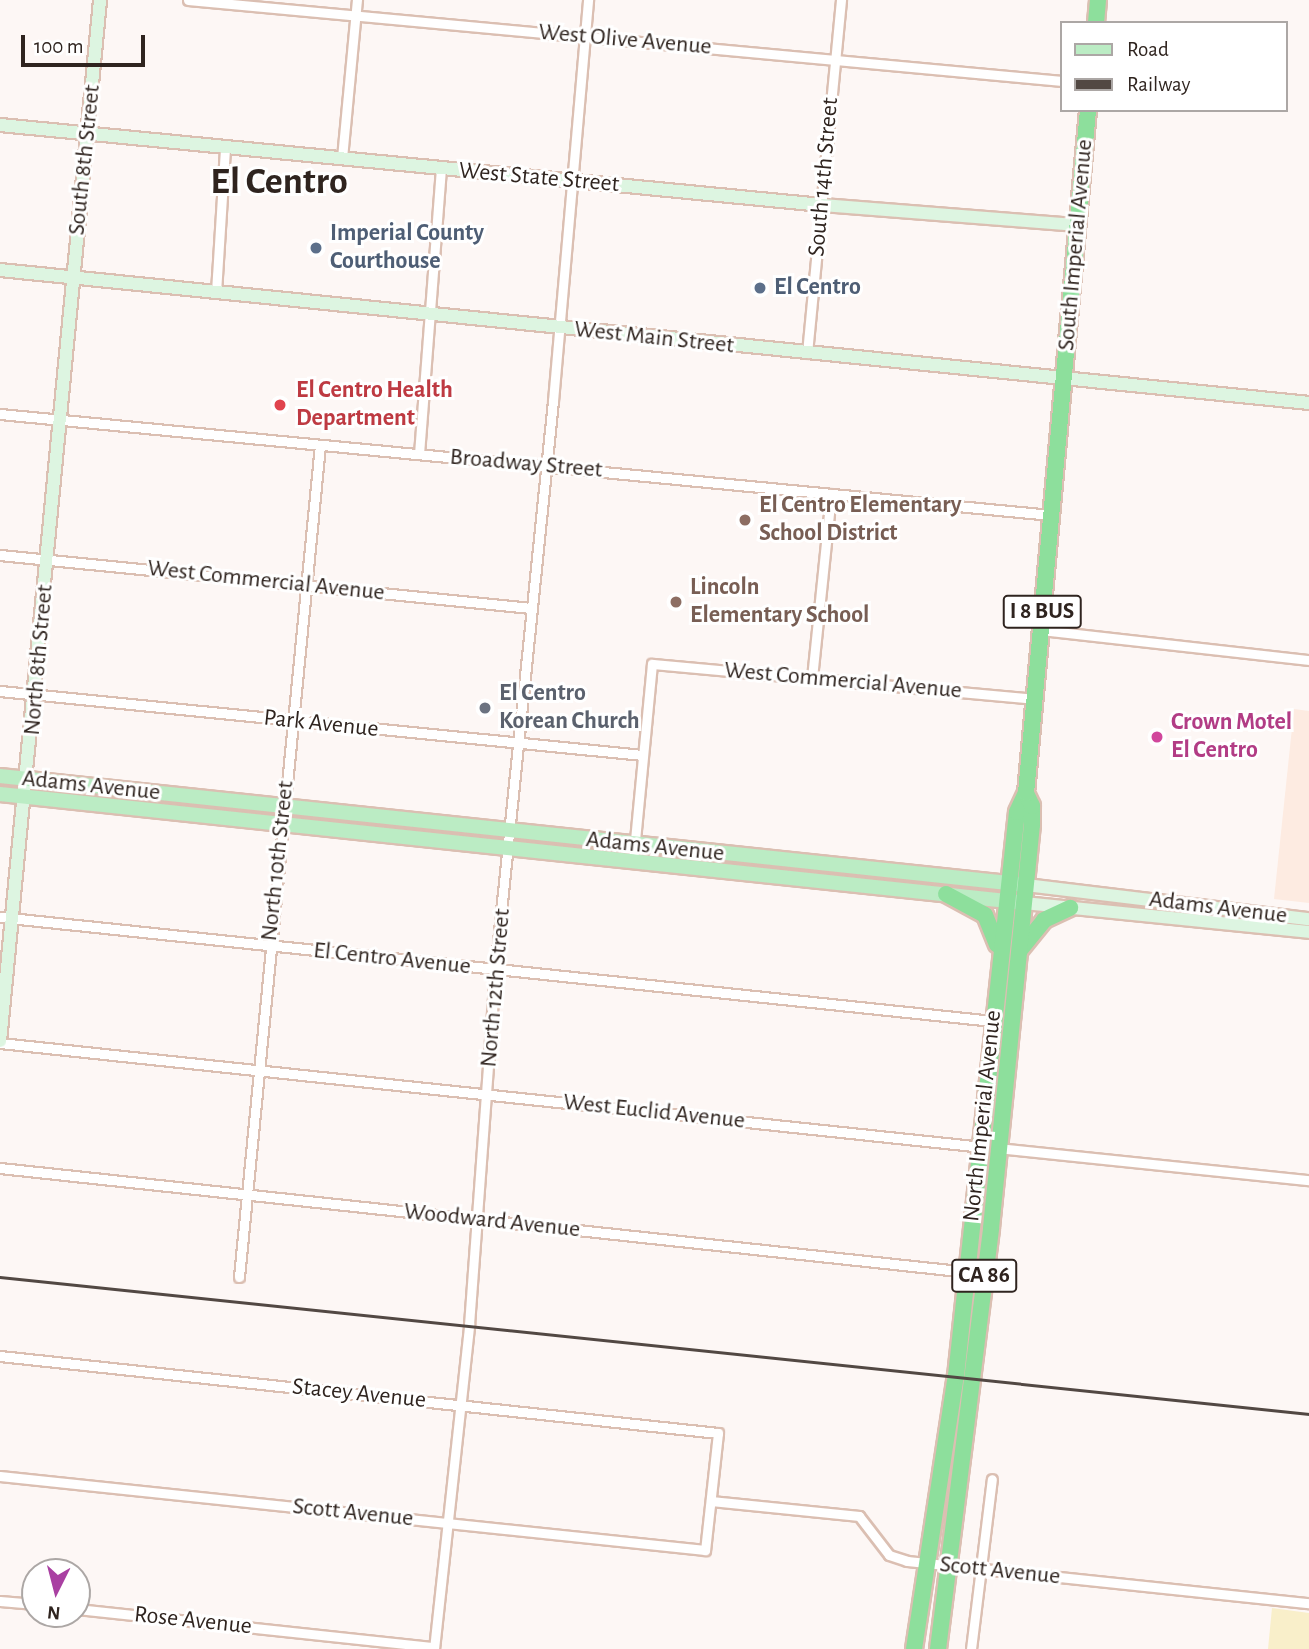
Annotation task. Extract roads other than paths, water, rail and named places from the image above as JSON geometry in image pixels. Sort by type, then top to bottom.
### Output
[{"type":"highway","points":[[1096,21],[1098,0]]},
{"type":"highway","name":"South Imperial Avenue","points":[[1064,379],[1088,112]]},
{"type":"highway","name":"North Imperial Avenue","points":[[914,1649],[967,1272],[997,985],[1016,902],[1026,885],[1032,822],[1026,793],[1064,379]]},
{"type":"highway","name":"North Imperial Avenue","points":[[938,1649],[998,1149],[1018,952],[1016,902],[1009,883],[1019,801],[1026,793]]},
{"type":"highway","name":"CA 86","points":[[946,894],[976,908],[992,924],[997,936],[997,985]]},
{"type":"highway","points":[[1018,952],[1044,920],[1070,908]]},
{"type":"main road","name":"Adams Avenue","points":[[0,776],[511,833],[1026,885]]},
{"type":"main road","name":"Adams Avenue","points":[[0,794],[1016,902]]},
{"type":"street","name":"South 8th Street","points":[[72,277],[100,0]]},
{"type":"street","name":"West Olive Avenue","points":[[188,0],[1060,80]]},
{"type":"street","points":[[342,158],[357,0]]},
{"type":"street","name":"North 12th Street","points":[[434,1648],[461,1405],[488,1094],[495,971],[511,833],[588,0]]},
{"type":"street","name":"South 14th Street","points":[[807,353],[841,0]]},
{"type":"street","name":"West State Street","points":[[0,125],[822,205],[1078,225]]},
{"type":"street","points":[[216,292],[225,148]]},
{"type":"street","points":[[419,454],[441,169]]},
{"type":"street","name":"West Main Street","points":[[0,270],[1309,403]]},
{"type":"street","name":"North 8th Street","points":[[0,1042],[7,918],[27,797],[62,420],[72,277]]},
{"type":"street","name":"Broadway Street","points":[[0,414],[1051,515]]},
{"type":"street","name":"North 10th Street","points":[[239,1277],[257,1068],[320,445]]},
{"type":"street","points":[[812,678],[831,494]]},
{"type":"street","name":"West Commercial Avenue","points":[[0,555],[531,608]]},
{"type":"street","points":[[1041,630],[1309,660]]},
{"type":"street","name":"West Commercial Avenue","points":[[642,755],[652,664],[1034,699]]},
{"type":"street","name":"Park Avenue","points":[[0,691],[642,755]]},
{"type":"street","points":[[634,861],[642,755]]},
{"type":"street","name":"Adams Avenue","points":[[1026,885],[1309,919]]},
{"type":"street","name":"Adams Avenue","points":[[1016,902],[1309,932]]},
{"type":"street","points":[[1168,918],[1178,912],[1225,916],[1243,910]]},
{"type":"street","points":[[1258,926],[1260,913]]},
{"type":"street","name":"El Centro Avenue","points":[[7,918],[993,1021]]},
{"type":"street","name":"West Euclid Avenue","points":[[0,1042],[1309,1180]]},
{"type":"street","name":"Woodward Avenue","points":[[0,1168],[984,1274]]},
{"type":"street","name":"Stacey Avenue","points":[[0,1356],[718,1433],[712,1501]]},
{"type":"street","name":"Scott Avenue","points":[[0,1476],[705,1550],[712,1501],[859,1516],[889,1555],[926,1563],[1309,1603]]},
{"type":"street","points":[[971,1649],[992,1479]]},
{"type":"street","points":[[0,1601],[21,1603]]},
{"type":"street","name":"Rose Avenue","points":[[91,1611],[434,1648]]},
{"type":"railway","points":[[0,1277],[1309,1414]]},
{"type":"place","name":"Imperial County Courthouse","points":[[316,248]]},
{"type":"place","name":"El Centro","points":[[760,288]]},
{"type":"place","name":"El Centro Health Department","points":[[280,405]]},
{"type":"place","name":"El Centro Elementary School District","points":[[745,520]]},
{"type":"place","name":"Lincoln Elementary School","points":[[676,602]]},
{"type":"place","name":"El Centro Korean Church","points":[[485,708]]},
{"type":"place","name":"Crown Motel El Centro","points":[[1157,737]]},
{"type":"district","name":"El Centro","points":[[279,183]]}]
